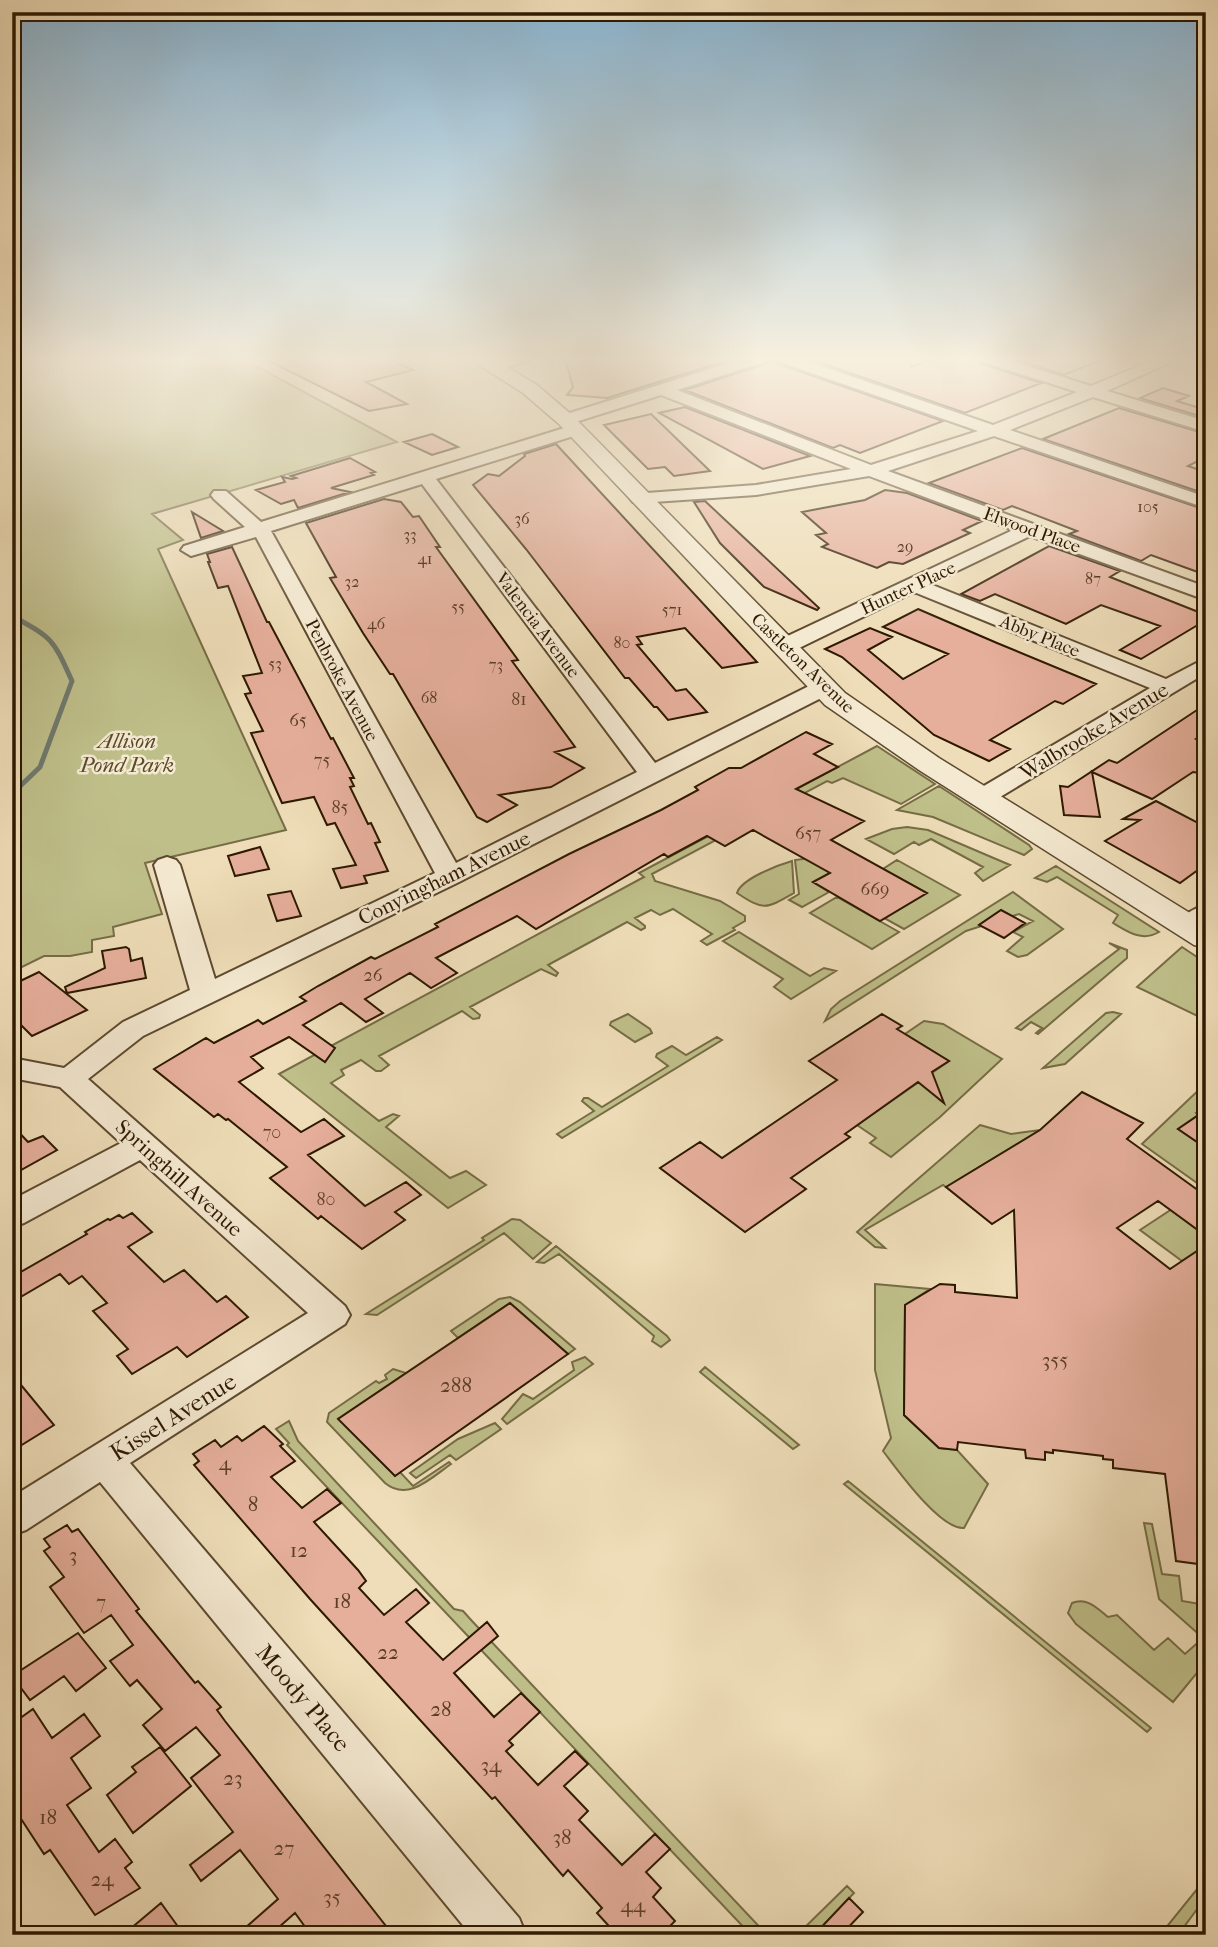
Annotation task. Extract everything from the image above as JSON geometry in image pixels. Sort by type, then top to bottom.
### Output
[{"type":"street","points":[[191,550],[502,449]]},
{"type":"street","name":"Castleton Avenue","points":[[593,449],[850,710],[981,798],[1200,926]]},
{"type":"street","name":"Elwood Place","points":[[813,449],[1206,594]]},
{"type":"street","points":[[639,498],[764,489],[870,471],[941,449]]},
{"type":"street","points":[[1044,449],[1206,503]]},
{"type":"street","name":"Valencia Avenue","points":[[425,476],[651,774]]},
{"type":"street","name":"Penbroke Avenue","points":[[220,495],[264,534],[450,876]]},
{"type":"street","name":"Hunter Place","points":[[785,646],[1030,530]]},
{"type":"street","name":"Abby Place","points":[[914,585],[1167,687]]},
{"type":"street","name":"Walbrooke Avenue","points":[[981,798],[1206,664]]},
{"type":"street","name":"Conyingham Avenue","points":[[69,1079],[133,1029],[450,876],[825,687]]},
{"type":"street","points":[[166,865],[205,994]]},
{"type":"street","points":[[12,1068],[69,1079]]},
{"type":"street","name":"Springhill Avenue","points":[[69,1079],[332,1315]]},
{"type":"street","points":[[12,1215],[141,1146]]},
{"type":"street","name":"Kissel Avenue","points":[[12,1518],[332,1315]]},
{"type":"street","name":"Moody Place","points":[[104,1460],[502,1935]]},
{"type":"green space","name":"Allison Pond Park","points":[[12,449],[374,449],[152,514],[183,540],[158,549],[286,830],[145,863],[162,914],[113,927],[114,936],[92,940],[92,952],[70,956],[44,956],[12,972]]},
{"type":"green space","points":[[877,746],[935,784],[901,804],[843,778],[832,783],[827,781],[652,874],[655,881],[720,901],[745,916],[745,921],[733,928],[735,930],[707,945],[701,941],[712,934],[673,909],[660,915],[651,910],[635,918],[645,928],[641,930],[627,922],[548,965],[558,973],[556,976],[541,969],[470,1007],[480,1015],[479,1018],[473,1019],[462,1011],[379,1056],[389,1065],[381,1071],[376,1071],[361,1060],[341,1070],[344,1075],[331,1083],[379,1121],[393,1114],[399,1116],[386,1127],[450,1178],[466,1171],[486,1185],[448,1208],[279,1074],[644,877],[639,873]]},
{"type":"green space","points":[[939,786],[1032,849],[1024,855],[933,817],[897,810]]},
{"type":"green space","points":[[907,827],[928,830],[1010,865],[983,881],[975,873],[983,867],[931,839],[919,845],[914,842],[894,854],[866,839],[892,829]]},
{"type":"green space","points":[[811,858],[830,873],[813,882],[829,892],[802,907],[789,900],[799,894],[795,860]]},
{"type":"green space","points":[[897,860],[960,895],[904,929],[884,918],[926,893],[883,869]]},
{"type":"green space","points":[[792,861],[794,893],[765,906],[753,903],[737,893],[752,878]]},
{"type":"green space","points":[[1056,866],[1159,932],[1141,936],[1130,932],[1113,923],[1118,915],[1057,877],[1047,882],[1035,878]]},
{"type":"green space","points":[[1013,892],[1063,929],[1027,955],[1018,957],[1007,951],[1023,937],[1013,932],[1033,921],[1019,914],[966,931],[825,1021],[831,1009],[840,1001]]},
{"type":"green space","points":[[837,897],[899,932],[872,949],[810,913]]},
{"type":"green space","points":[[739,932],[810,976],[824,968],[836,971],[791,999],[774,987],[783,979],[723,941]]},
{"type":"green space","points":[[1109,943],[1127,950],[1127,958],[1038,1034],[1036,1033],[1042,1028],[1031,1022],[1021,1030],[1016,1028],[1119,949]]},
{"type":"green space","points":[[1182,947],[1206,963],[1206,1020],[1137,987]]},
{"type":"green space","points":[[1106,1013],[1121,1014],[1065,1064],[1043,1068]]},
{"type":"green space","points":[[628,1014],[652,1033],[635,1042],[610,1025]]},
{"type":"green space","points":[[924,1021],[943,1024],[1002,1059],[940,1117],[891,1157],[870,1143],[876,1138],[857,1125],[949,1061],[905,1034]]},
{"type":"green space","points":[[717,1037],[722,1040],[562,1138],[557,1134],[594,1111],[582,1101],[584,1098],[602,1107],[668,1066],[656,1057],[657,1054],[672,1046],[686,1055]]},
{"type":"green space","points":[[1206,1083],[1206,1107],[1178,1129],[1206,1148],[1206,1208],[1186,1221],[1206,1236],[1206,1245],[1182,1261],[1140,1230],[1204,1188],[1142,1144]]},
{"type":"green space","points":[[980,1125],[1011,1134],[1040,1130],[946,1187],[943,1185],[865,1230],[885,1248],[875,1247],[857,1232]]},
{"type":"green space","points":[[512,1219],[520,1220],[551,1243],[533,1259],[504,1233],[377,1315],[366,1314],[484,1240],[482,1238]]},
{"type":"green space","points":[[556,1246],[670,1340],[661,1347],[652,1341],[654,1336],[559,1254],[544,1263],[537,1262]]},
{"type":"green space","points":[[875,1284],[930,1289],[905,1305],[904,1415],[939,1448],[957,1450],[988,1484],[964,1528],[954,1526],[932,1509],[908,1484],[883,1451],[891,1438],[875,1370]]},
{"type":"green space","points":[[510,1297],[520,1302],[575,1349],[568,1354],[510,1303],[458,1338],[451,1331],[499,1299]]},
{"type":"green space","points":[[585,1357],[593,1364],[507,1424],[502,1419],[523,1394],[533,1399],[574,1370],[572,1362]]},
{"type":"green space","points":[[705,1367],[799,1445],[793,1449],[700,1372]]},
{"type":"green space","points":[[393,1369],[406,1373],[339,1419],[395,1476],[400,1472],[413,1486],[449,1462],[451,1464],[411,1489],[402,1490],[385,1483],[327,1422],[329,1413],[376,1381],[379,1383],[387,1379],[385,1375]]},
{"type":"green space","points":[[289,1421],[298,1441],[454,1609],[463,1611],[767,1935],[751,1935],[287,1445],[289,1443],[276,1429]]},
{"type":"green space","points":[[495,1423],[501,1429],[456,1460],[450,1455],[416,1478],[410,1473],[458,1439]]},
{"type":"green space","points":[[848,1481],[1151,1728],[1147,1732],[844,1484]]},
{"type":"green space","points":[[1144,1523],[1152,1524],[1162,1574],[1179,1576],[1182,1601],[1206,1605],[1206,1662],[1173,1702],[1076,1624],[1068,1613],[1072,1603],[1082,1601],[1092,1604],[1108,1617],[1117,1615],[1154,1650],[1168,1638],[1185,1654],[1203,1638],[1159,1599]]},
{"type":"green space","points":[[1206,1878],[1206,1897],[1178,1935],[1160,1935]]},
{"type":"green space","points":[[847,1886],[854,1893],[814,1935],[797,1935]]},
{"type":"building","points":[[419,449],[452,449],[432,455]]},
{"type":"building","points":[[540,449],[560,449],[757,662],[722,668],[685,628],[637,637],[642,644],[637,645],[676,691],[686,689],[707,712],[668,720],[654,707],[629,678],[625,678],[473,485],[488,474],[499,476],[525,456],[524,454]]},
{"type":"building","points":[[628,449],[687,449],[710,471],[674,476],[665,467],[648,469]]},
{"type":"building","points":[[726,449],[792,449],[810,456],[763,469]]},
{"type":"building","points":[[850,449],[871,449],[860,453]]},
{"type":"building","points":[[1025,449],[1206,510],[1206,575],[1151,555],[1141,561],[1069,534],[1077,531],[1012,506],[1003,510],[929,483]]},
{"type":"building","points":[[1072,449],[1206,449],[1206,457],[1188,466],[1206,472],[1206,494]]},
{"type":"building","points":[[350,458],[375,472],[371,473],[374,475],[331,488],[350,492],[298,508],[294,500],[281,504],[256,490],[285,482],[282,477],[296,478],[291,476]]},
{"type":"building","points":[[885,490],[907,493],[982,521],[963,530],[970,533],[903,564],[889,562],[877,568],[822,547],[828,544],[816,535],[826,533],[802,512],[865,500]]},
{"type":"building","points":[[384,499],[401,502],[413,517],[419,516],[440,547],[436,547],[518,660],[512,661],[575,747],[555,752],[584,768],[551,787],[499,795],[517,805],[487,822],[477,817],[393,674],[390,674],[363,633],[330,578],[336,577],[306,523]]},
{"type":"building","points":[[705,501],[819,608],[817,610],[764,587],[720,543],[694,502]]},
{"type":"building","points":[[192,512],[223,531],[201,538]]},
{"type":"building","points":[[1049,546],[1120,571],[1110,577],[1206,615],[1206,620],[1141,659],[1120,650],[1160,626],[1101,605],[1066,624],[995,594],[980,601],[961,594]]},
{"type":"building","points":[[232,547],[267,622],[354,778],[350,778],[354,786],[350,787],[380,842],[375,843],[388,871],[364,876],[367,883],[341,888],[333,869],[356,865],[335,823],[327,825],[314,797],[282,803],[251,733],[263,731],[245,694],[251,693],[243,676],[262,673],[228,586],[218,588],[207,554]]},
{"type":"building","points":[[918,609],[1096,684],[1063,704],[1055,701],[990,740],[1010,749],[989,761],[934,735],[842,657],[825,649],[870,628],[892,637],[868,650],[903,679],[948,654],[883,627]]},
{"type":"building","points":[[1206,704],[1206,733],[1196,739],[1206,744],[1206,774],[1193,772],[1152,799],[1092,772],[1100,817],[1064,815],[1060,786],[1068,787],[1109,760],[1117,763]]},
{"type":"building","points":[[806,732],[832,744],[814,754],[838,767],[796,789],[864,821],[831,840],[927,893],[880,921],[813,882],[830,873],[753,830],[725,846],[707,836],[668,857],[664,854],[536,929],[517,916],[436,958],[457,973],[431,988],[410,973],[365,999],[383,1013],[366,1022],[341,1003],[303,1025],[335,1048],[325,1062],[289,1037],[251,1057],[263,1068],[239,1082],[301,1132],[324,1119],[344,1136],[308,1155],[365,1206],[406,1182],[421,1195],[395,1212],[405,1220],[362,1249],[321,1216],[318,1219],[270,1178],[287,1167],[228,1119],[218,1114],[214,1117],[154,1069],[206,1038],[214,1043],[258,1020],[263,1024],[306,1001],[300,997],[371,957],[375,959],[438,927],[435,924],[698,790],[695,787],[729,768],[741,768]]},
{"type":"building","points":[[1156,801],[1206,827],[1206,864],[1180,883],[1105,841],[1140,820],[1123,819]]},
{"type":"building","points":[[260,847],[269,869],[235,876],[228,856]]},
{"type":"building","points":[[291,891],[301,916],[277,921],[268,895]]},
{"type":"building","points":[[1001,910],[1025,923],[1004,938],[979,925]]},
{"type":"building","points":[[126,947],[129,949],[131,961],[142,958],[146,978],[67,993],[65,987],[105,968],[102,951]]},
{"type":"building","points":[[39,972],[87,1010],[32,1036],[12,1016],[12,985]]},
{"type":"building","points":[[882,1014],[902,1026],[897,1029],[949,1061],[932,1072],[944,1103],[918,1082],[845,1134],[850,1137],[791,1178],[806,1189],[745,1232],[660,1168],[700,1142],[722,1158],[837,1080],[809,1061]]},
{"type":"building","points":[[1082,1092],[1143,1123],[1127,1139],[1206,1196],[1206,1236],[1158,1201],[1117,1228],[1170,1269],[1206,1245],[1206,1565],[1176,1561],[1165,1474],[1113,1468],[1113,1460],[1103,1459],[1103,1456],[1053,1450],[1053,1453],[1045,1452],[1045,1460],[1026,1458],[1025,1450],[958,1442],[957,1450],[939,1448],[904,1415],[905,1305],[940,1284],[955,1285],[955,1292],[1017,1298],[1014,1210],[992,1224],[946,1187],[1040,1130]]},
{"type":"building","points":[[1206,1110],[1206,1148],[1178,1129]]},
{"type":"building","points":[[12,1125],[28,1142],[43,1136],[57,1150],[12,1175]]},
{"type":"building","points":[[132,1213],[152,1232],[128,1247],[164,1282],[184,1270],[217,1302],[226,1296],[248,1317],[187,1357],[177,1347],[132,1374],[117,1356],[128,1349],[93,1311],[107,1303],[82,1276],[69,1284],[60,1274],[12,1302],[12,1277],[108,1219],[119,1215],[123,1218]]},
{"type":"building","points":[[510,1303],[568,1354],[395,1476],[338,1419]]},
{"type":"building","points":[[12,1374],[54,1425],[12,1451]]},
{"type":"building","points":[[264,1426],[283,1444],[280,1446],[295,1461],[271,1477],[302,1508],[327,1489],[341,1503],[314,1522],[358,1570],[366,1581],[359,1588],[384,1615],[416,1589],[429,1603],[406,1622],[443,1660],[487,1622],[498,1636],[454,1673],[494,1717],[521,1693],[540,1712],[509,1741],[513,1745],[506,1751],[538,1785],[575,1751],[588,1764],[564,1786],[588,1811],[579,1820],[622,1865],[655,1834],[670,1849],[646,1872],[661,1888],[653,1897],[675,1921],[670,1926],[678,1935],[617,1935],[597,1913],[602,1908],[568,1870],[563,1876],[495,1797],[492,1799],[310,1599],[194,1465],[199,1461],[193,1454],[215,1440],[221,1447],[237,1436],[242,1441]]},
{"type":"building","points":[[67,1525],[72,1532],[78,1529],[139,1609],[136,1611],[195,1683],[198,1681],[221,1707],[217,1710],[225,1721],[393,1935],[311,1935],[295,1913],[270,1935],[237,1935],[278,1899],[240,1850],[201,1881],[190,1865],[233,1832],[191,1778],[220,1755],[196,1727],[165,1751],[143,1725],[162,1709],[137,1680],[130,1686],[110,1661],[133,1645],[111,1615],[84,1633],[50,1587],[64,1577],[44,1551],[50,1547],[44,1539]]},
{"type":"building","points":[[78,1633],[106,1668],[76,1691],[64,1676],[30,1700],[12,1676]]},
{"type":"building","points":[[33,1709],[52,1738],[84,1714],[100,1736],[71,1758],[91,1788],[67,1805],[99,1852],[115,1839],[132,1862],[125,1868],[140,1888],[95,1915],[50,1850],[44,1854],[12,1805],[12,1724]]},
{"type":"building","points":[[160,1747],[191,1786],[133,1833],[107,1795],[136,1772],[132,1767]]},
{"type":"building","points":[[849,1898],[863,1912],[841,1935],[814,1935]]},
{"type":"building","points":[[161,1903],[184,1935],[123,1935]]},
{"type":"waterway","points":[[12,616],[50,641],[72,681],[40,767],[13,793]]}]
